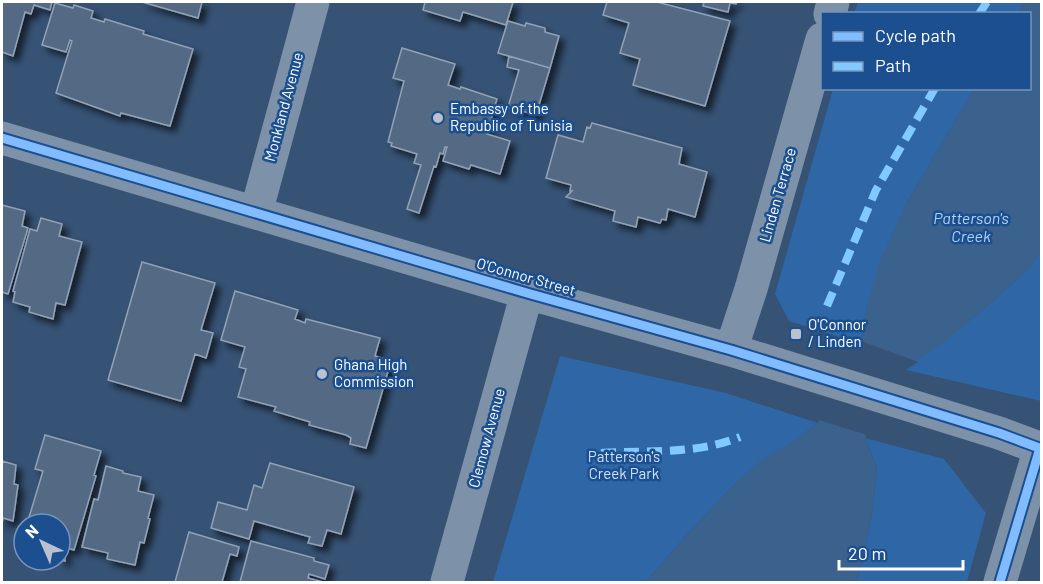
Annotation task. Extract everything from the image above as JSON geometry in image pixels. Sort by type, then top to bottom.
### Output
[{"type":"street","name":"Monkland Avenue","points":[[256,213],[313,2]]},
{"type":"street","name":"Linden Terrace","points":[[730,350],[751,289],[821,43]]},
{"type":"street","name":"O'Connor Street","points":[[2,138],[526,294],[730,350],[1041,448]]},
{"type":"street","name":"Clemow Avenue","points":[[447,582],[526,294]]},
{"type":"street","points":[[1000,582],[1041,448]]},
{"type":"green space","points":[[858,2],[1025,2],[1019,12],[854,12]]},
{"type":"green space","points":[[833,90],[973,90],[907,202],[867,306],[861,344],[789,321],[775,294]]},
{"type":"green space","points":[[1041,251],[1041,401],[902,369],[981,311],[1034,262]]},
{"type":"green space","name":"Patterson's Creek Park","points":[[560,356],[726,393],[818,423],[735,484],[646,582],[493,582]]},
{"type":"green space","points":[[865,438],[944,459],[986,513],[967,582],[856,582],[864,555],[873,507],[877,467]]},
{"type":"water","name":"Patterson's Creek","points":[[1025,2],[1041,2],[1041,251],[1034,264],[985,308],[944,342],[902,369],[865,438],[877,467],[873,507],[864,555],[856,582],[646,582],[735,484],[760,461],[818,423],[861,344],[867,306],[880,261],[907,202],[973,90],[1031,90],[1031,12],[1019,12]]},
{"type":"pier","points":[[858,340],[918,362],[904,371],[870,436],[816,419]]},
{"type":"building","points":[[2,2],[52,2],[50,10],[34,5],[31,14],[25,12],[13,56],[2,52]]},
{"type":"building","points":[[142,2],[202,2],[198,18]]},
{"type":"building","points":[[425,2],[513,2],[506,25],[463,12],[460,21],[423,10]]},
{"type":"building","points":[[607,2],[657,2],[730,21],[705,106],[633,85],[640,59],[620,53],[629,23],[603,15]]},
{"type":"building","points":[[704,2],[737,2],[736,4],[730,3],[728,12],[703,6]]},
{"type":"building","points":[[55,3],[73,8],[74,5],[93,11],[91,18],[104,22],[105,19],[144,31],[143,34],[193,49],[170,126],[121,113],[120,116],[56,93],[72,41],[70,40],[66,52],[42,45]]},
{"type":"building","points":[[508,21],[545,28],[545,32],[559,36],[550,68],[498,53]]},
{"type":"building","points":[[402,48],[455,64],[448,85],[497,99],[487,134],[510,141],[500,174],[471,165],[469,169],[443,161],[447,147],[445,147],[443,154],[440,153],[436,167],[434,166],[419,213],[407,209],[421,165],[414,163],[417,154],[391,146],[392,143],[388,142],[404,81],[393,78]]},
{"type":"building","points":[[509,56],[550,68],[536,115],[508,107],[519,70],[507,67]]},
{"type":"building","points":[[592,123],[682,148],[679,164],[707,172],[695,217],[668,209],[666,220],[662,219],[660,223],[638,217],[636,227],[613,221],[615,211],[566,197],[572,191],[570,191],[571,185],[546,178],[558,135],[583,142],[587,127],[590,128]]},
{"type":"building","points":[[2,205],[25,211],[22,226],[28,228],[8,294],[2,292]]},
{"type":"building","points":[[41,218],[62,224],[59,236],[82,242],[65,305],[56,303],[53,319],[29,312],[30,307],[13,302],[15,292],[13,291],[30,229],[37,231]]},
{"type":"building","points":[[142,262],[215,283],[201,330],[213,333],[206,358],[195,354],[181,401],[108,380]]},
{"type":"building","points":[[235,291],[298,310],[295,319],[305,323],[306,319],[380,338],[375,356],[391,361],[366,448],[350,444],[351,438],[346,435],[309,425],[310,422],[274,411],[276,407],[238,397],[246,369],[239,367],[245,347],[221,340]]},
{"type":"building","points":[[45,435],[101,451],[74,550],[72,549],[72,512],[31,512],[43,471],[35,469]]},
{"type":"building","points":[[2,461],[16,465],[14,484],[18,485],[12,521],[3,518],[2,524]]},
{"type":"building","points":[[270,463],[354,487],[341,534],[327,530],[322,546],[308,543],[310,537],[254,521],[249,539],[211,528],[218,502],[247,510],[254,485],[262,488]]},
{"type":"building","points":[[106,466],[141,477],[138,491],[154,495],[144,543],[140,542],[135,565],[107,559],[108,553],[82,547],[94,499],[98,500]]},
{"type":"building","points":[[189,532],[239,547],[237,556],[230,554],[222,582],[175,582]]},
{"type":"building","points":[[251,541],[314,558],[314,561],[329,565],[325,579],[309,574],[308,578],[323,582],[240,582]]},
{"type":"marked path","points":[[980,12],[987,2]]},
{"type":"marked path","points":[[827,306],[876,190],[934,90]]},
{"type":"marked path","points":[[601,453],[672,451],[706,447],[740,437]]},
{"type":"cycle path","points":[[2,138],[527,293],[731,350],[999,433],[1042,449]]},
{"type":"cycle path","points":[[1000,582],[1040,448]]},
{"type":"place","name":"Embassy of the Republic of Tunisia","points":[[438,118]]},
{"type":"place","name":"O'Connor / Linden","points":[[796,334]]},
{"type":"place","name":"Ghana High Commission","points":[[322,374]]}]
